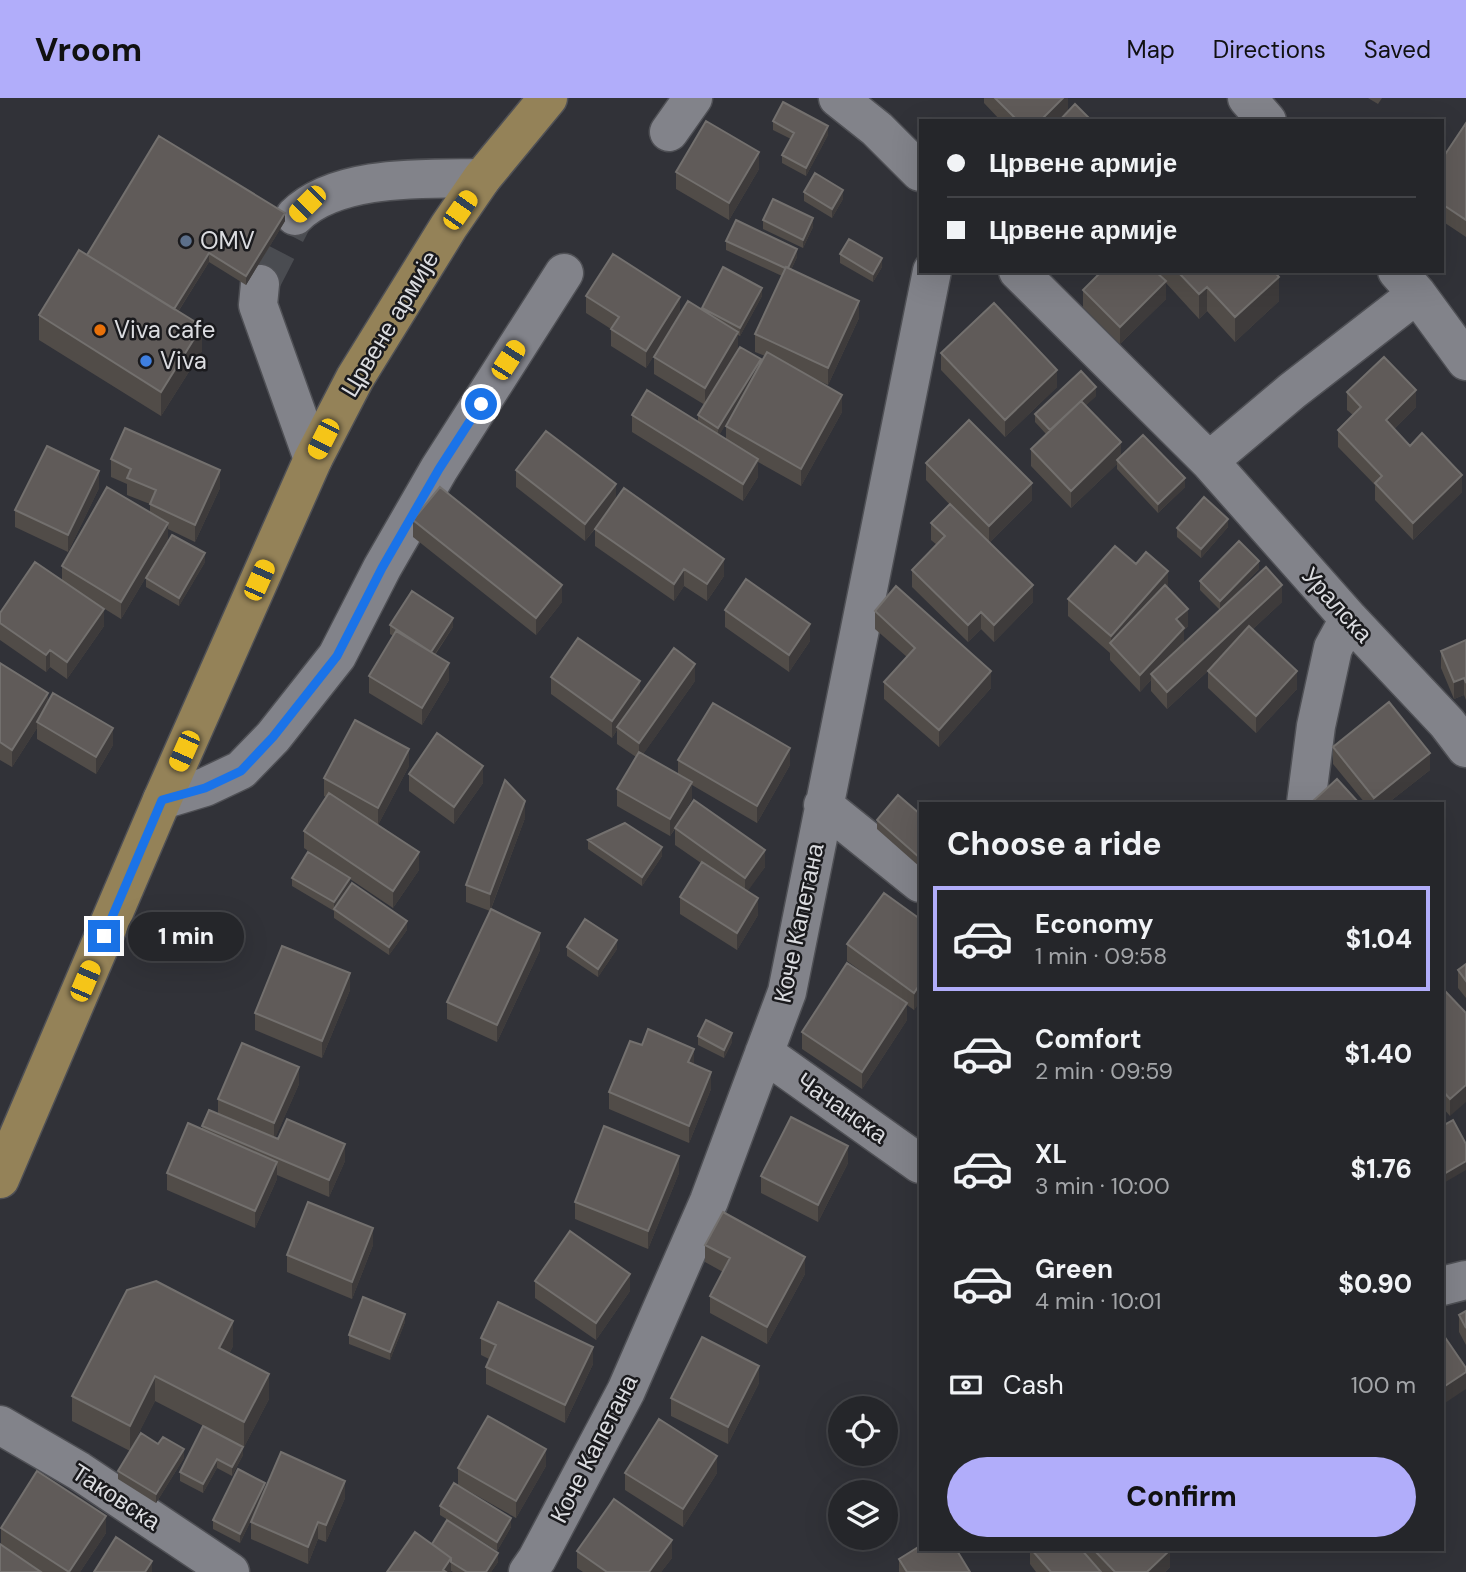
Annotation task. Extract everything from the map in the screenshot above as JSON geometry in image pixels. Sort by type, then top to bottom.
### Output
[{"type":"main road","name":"Црвене армије","points":[[0,1179],[162,800],[313,459],[355,378],[449,226],[482,178],[548,98]]},
{"type":"street","points":[[669,132],[693,98]]},
{"type":"street","points":[[838,98],[877,129],[919,171]]},
{"type":"street","points":[[1247,98],[1265,119]]},
{"type":"street","points":[[295,216],[307,204],[335,192],[413,180],[482,178]]},
{"type":"street","points":[[162,800],[205,788],[241,771],[273,737],[337,656],[382,568],[439,469],[564,273]]},
{"type":"street","name":"Коче Капетана","points":[[528,1572],[626,1391],[709,1201],[787,992],[932,273]]},
{"type":"street","name":"Уралска","points":[[1020,273],[1209,461],[1349,619],[1447,723],[1466,748]]},
{"type":"street","points":[[1209,461],[1292,391],[1407,282],[1466,361]]},
{"type":"street","points":[[260,284],[258,305],[313,459]]},
{"type":"street","points":[[1306,802],[1316,726],[1333,649],[1349,619]]},
{"type":"street","points":[[823,805],[919,882]]},
{"type":"street","name":"Чачанска","points":[[764,1053],[919,1163]]},
{"type":"street","points":[[1444,1286],[1466,1280]]},
{"type":"street","name":"Таковска","points":[[0,1425],[79,1471],[230,1572]]},
{"type":"building","points":[[995,98],[1063,98],[1042,119],[1016,119]]},
{"type":"building","points":[[783,102],[828,126],[806,168],[782,155],[794,133],[773,121]]},
{"type":"building","points":[[1075,104],[1090,119],[1061,119]]},
{"type":"building","points":[[706,121],[759,152],[729,203],[676,172]]},
{"type":"building","points":[[1466,123],[1466,220],[1444,205],[1444,156]]},
{"type":"building","name":"OMV","points":[[159,136],[285,213],[246,276],[209,253],[174,309],[87,255]]},
{"type":"building","points":[[815,173],[843,190],[832,209],[804,192]]},
{"type":"building","points":[[773,199],[813,218],[803,240],[763,220]]},
{"type":"building","points":[[736,220],[797,249],[788,268],[726,241]]},
{"type":"building","points":[[849,239],[882,258],[873,274],[840,254]]},
{"type":"building","points":[[79,250],[202,326],[161,392],[39,315]]},
{"type":"building","points":[[613,254],[680,297],[646,351],[611,329],[619,317],[586,296]]},
{"type":"building","points":[[723,267],[762,288],[740,328],[702,308]]},
{"type":"building","points":[[786,267],[859,301],[828,368],[755,334]]},
{"type":"building","points":[[1100,273],[1157,273],[1166,281],[1120,327],[1083,290]]},
{"type":"building","points":[[1179,273],[1276,273],[1279,277],[1235,317],[1207,287],[1199,294]]},
{"type":"building","points":[[688,301],[738,332],[705,388],[654,357]]},
{"type":"building","points":[[994,303],[1057,370],[1005,420],[941,353]]},
{"type":"building","points":[[740,347],[761,359],[718,428],[698,415]]},
{"type":"building","points":[[767,352],[842,395],[801,469],[726,426]]},
{"type":"building","points":[[1384,357],[1416,390],[1386,420],[1410,446],[1422,433],[1462,475],[1413,523],[1375,483],[1382,476],[1338,430],[1361,407],[1347,392]]},
{"type":"building","points":[[1081,371],[1096,387],[1050,430],[1035,414]]},
{"type":"building","points":[[647,390],[758,459],[743,484],[632,415]]},
{"type":"building","points":[[1081,401],[1121,442],[1071,491],[1031,449]]},
{"type":"building","points":[[969,420],[1032,483],[989,526],[926,463]]},
{"type":"building","points":[[125,428],[220,470],[195,525],[150,504],[156,490],[127,478],[131,469],[111,459]]},
{"type":"building","points":[[546,431],[616,484],[585,524],[516,470]]},
{"type":"building","points":[[1143,435],[1185,478],[1158,504],[1117,460]]},
{"type":"building","points":[[47,446],[99,471],[68,535],[15,510]]},
{"type":"building","points":[[107,487],[168,523],[121,602],[62,566]]},
{"type":"building","points":[[440,487],[562,585],[536,618],[413,520]]},
{"type":"building","points":[[624,488],[724,559],[707,584],[684,569],[674,584],[595,529]]},
{"type":"building","points":[[1204,497],[1228,519],[1201,549],[1177,528]]},
{"type":"building","points":[[950,504],[1033,585],[994,625],[981,612],[968,625],[912,570],[945,536],[931,523]]},
{"type":"building","points":[[172,535],[205,553],[179,598],[146,578]]},
{"type":"building","points":[[1239,541],[1259,561],[1220,601],[1200,581]]},
{"type":"building","points":[[1115,546],[1136,564],[1146,552],[1168,571],[1111,636],[1068,599]]},
{"type":"building","points":[[35,562],[104,609],[67,662],[50,650],[46,655],[0,623],[0,613]]},
{"type":"building","points":[[1266,567],[1282,585],[1167,692],[1151,674]]},
{"type":"building","points":[[746,579],[810,624],[789,655],[725,610]]},
{"type":"building","points":[[1165,585],[1188,609],[1176,619],[1184,628],[1140,675],[1110,643]]},
{"type":"building","points":[[896,586],[991,671],[939,730],[884,682],[915,648],[875,611]]},
{"type":"building","points":[[412,591],[453,618],[431,652],[390,625]]},
{"type":"building","points":[[1249,626],[1297,671],[1256,716],[1208,671]]},
{"type":"building","points":[[396,631],[449,663],[422,708],[369,676]]},
{"type":"building","points":[[578,638],[640,681],[612,721],[551,677]]},
{"type":"building","points":[[1466,640],[1466,683],[1464,678],[1454,682],[1441,651]]},
{"type":"building","points":[[674,648],[695,664],[639,743],[617,727]]},
{"type":"building","points":[[0,663],[48,693],[12,750],[0,742]]},
{"type":"building","points":[[53,693],[113,728],[96,757],[37,722]]},
{"type":"building","points":[[1389,702],[1430,753],[1374,798],[1333,747]]},
{"type":"building","points":[[713,703],[790,748],[757,806],[678,760]]},
{"type":"building","points":[[355,720],[409,749],[378,808],[324,778]]},
{"type":"building","points":[[437,733],[483,766],[454,807],[409,774]]},
{"type":"building","points":[[639,752],[692,782],[670,819],[617,789]]},
{"type":"building","points":[[1337,779],[1358,802],[1312,802]]},
{"type":"building","points":[[505,780],[525,801],[490,894],[466,885]]},
{"type":"building","points":[[329,793],[419,852],[393,891],[304,831]]},
{"type":"building","points":[[898,795],[919,813],[919,857],[877,820]]},
{"type":"building","points":[[694,800],[765,850],[745,878],[675,828]]},
{"type":"building","points":[[625,823],[662,847],[642,877],[588,840]]},
{"type":"building","points":[[308,852],[350,878],[334,902],[292,878]]},
{"type":"building","points":[[702,862],[758,898],[737,933],[680,897]]},
{"type":"building","points":[[352,883],[407,921],[389,947],[334,909]]},
{"type":"building","points":[[884,893],[919,918],[919,986],[914,993],[847,944]]},
{"type":"building","points":[[491,909],[540,933],[497,1025],[447,1002]]},
{"type":"building","points":[[585,919],[617,940],[598,969],[567,947]]},
{"type":"building","points":[[282,946],[350,973],[322,1041],[255,1013]]},
{"type":"building","points":[[847,963],[907,1003],[862,1072],[802,1032]]},
{"type":"building","points":[[1466,964],[1466,981],[1458,970]]},
{"type":"building","points":[[1444,992],[1466,1013],[1466,1085],[1450,1099],[1444,1092]]},
{"type":"building","points":[[706,1020],[732,1033],[724,1050],[698,1036]]},
{"type":"building","points":[[648,1029],[694,1049],[688,1062],[711,1072],[689,1126],[609,1092],[630,1041],[642,1045]]},
{"type":"building","points":[[242,1043],[299,1067],[274,1123],[218,1099]]},
{"type":"building","points":[[209,1110],[278,1139],[287,1119],[345,1144],[329,1180],[202,1126]]},
{"type":"building","points":[[791,1117],[848,1146],[818,1205],[761,1176]]},
{"type":"building","points":[[1453,1120],[1466,1144],[1466,1161],[1444,1174],[1444,1125]]},
{"type":"building","points":[[188,1123],[277,1162],[255,1211],[167,1173]]},
{"type":"building","points":[[604,1126],[679,1156],[648,1231],[575,1202]]},
{"type":"building","points":[[308,1202],[373,1228],[352,1282],[287,1255]]},
{"type":"building","points":[[723,1212],[805,1257],[767,1327],[710,1296],[730,1258],[705,1245]]},
{"type":"building","points":[[570,1231],[630,1274],[596,1323],[535,1281]]},
{"type":"building","points":[[156,1281],[233,1321],[219,1348],[269,1374],[244,1422],[155,1376],[130,1426],[72,1396],[127,1290]]},
{"type":"building","points":[[363,1297],[405,1314],[390,1352],[349,1335]]},
{"type":"building","points":[[498,1302],[593,1347],[565,1405],[486,1367],[496,1345],[481,1338]]},
{"type":"building","points":[[1466,1311],[1466,1328],[1459,1315]]},
{"type":"building","points":[[1444,1336],[1466,1368],[1466,1372],[1444,1387]]},
{"type":"building","points":[[702,1337],[759,1366],[728,1427],[671,1398]]},
{"type":"building","points":[[488,1416],[546,1449],[516,1501],[458,1468]]},
{"type":"building","points":[[659,1419],[717,1456],[683,1509],[625,1473]]},
{"type":"building","points":[[203,1426],[243,1447],[232,1467],[217,1459],[203,1484],[180,1472]]},
{"type":"building","points":[[141,1433],[158,1444],[163,1437],[184,1449],[156,1494],[118,1471]]},
{"type":"building","points":[[281,1452],[345,1481],[326,1525],[318,1522],[308,1547],[251,1522]]},
{"type":"building","points":[[238,1469],[265,1483],[240,1534],[213,1520]]},
{"type":"building","points":[[37,1471],[106,1516],[69,1572],[1,1528]]},
{"type":"building","points":[[454,1483],[511,1518],[497,1542],[440,1506]]},
{"type":"building","points":[[614,1499],[672,1540],[649,1572],[607,1572],[577,1551]]},
{"type":"building","points":[[447,1520],[498,1553],[486,1572],[467,1572],[451,1562],[451,1558],[432,1544]]},
{"type":"building","points":[[415,1532],[451,1558],[443,1570],[446,1572],[387,1572]]},
{"type":"building","points":[[116,1537],[152,1561],[145,1572],[94,1572]]},
{"type":"building","points":[[0,1544],[41,1572],[0,1572]]},
{"type":"building","points":[[919,1547],[919,1551],[957,1551],[970,1572],[907,1572],[899,1559]]},
{"type":"building","points":[[1033,1551],[1083,1551],[1101,1572],[1051,1572]]},
{"type":"building","points":[[1095,1551],[1169,1551],[1147,1572],[1115,1572]]},
{"type":"tunnel","points":[[260,284],[295,216]]},
{"type":"place","name":"OMV","points":[[186,241]]},
{"type":"place","name":"Viva cafe","points":[[100,330]]},
{"type":"place","name":"Viva","points":[[146,361]]},
{"type":"route","points":[[104,936],[162,800],[205,788],[241,771],[273,737],[337,656],[382,568],[439,469],[481,404]]}]
